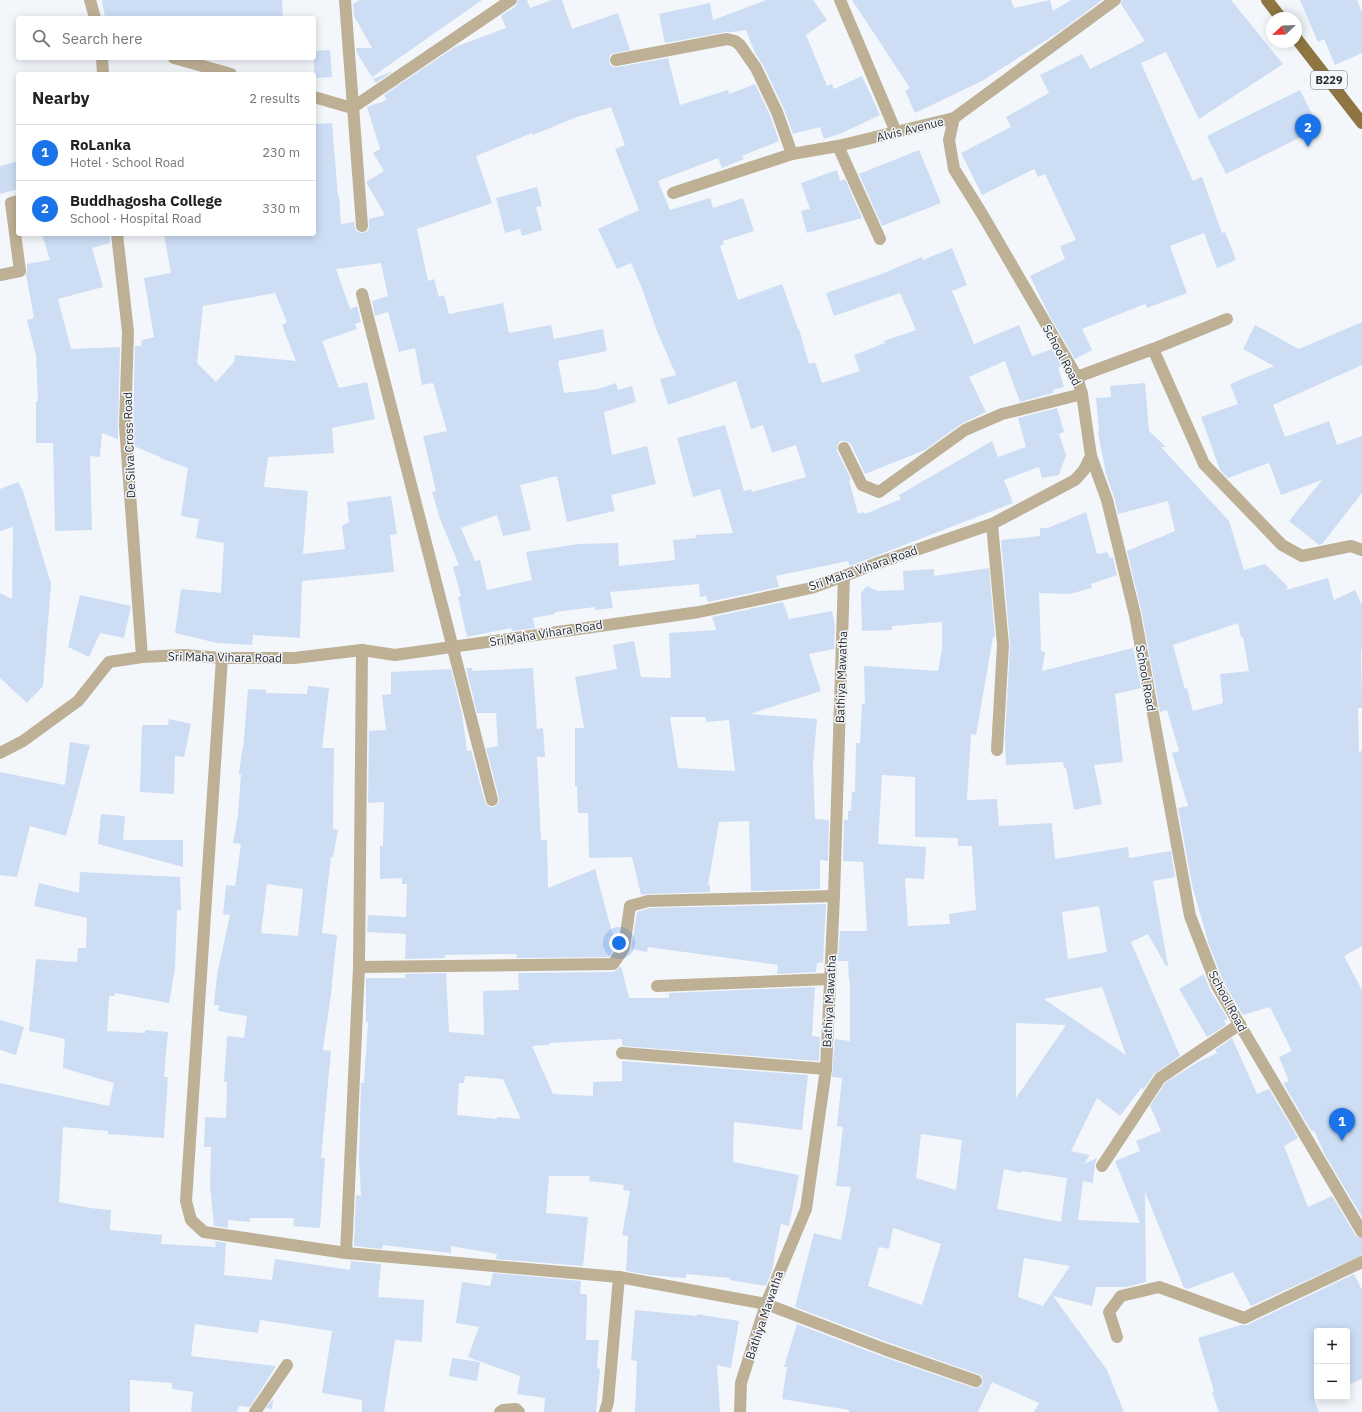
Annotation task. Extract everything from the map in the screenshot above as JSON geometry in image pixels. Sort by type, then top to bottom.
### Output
[{"type":"main road","points":[[1267,0],[1276,12]]},
{"type":"main road","name":"B229","points":[[1302,46],[1362,122]]},
{"type":"street","points":[[90,0],[94,16]]},
{"type":"street","points":[[345,0],[362,226]]},
{"type":"street","points":[[352,108],[510,0]]},
{"type":"street","points":[[840,0],[896,132]]},
{"type":"street","name":"Alvis Avenue","points":[[673,193],[792,154],[838,146],[954,118],[1115,0]]},
{"type":"street","points":[[616,60],[727,39],[735,41],[747,53],[765,84],[792,154]]},
{"type":"street","points":[[102,60],[103,72]]},
{"type":"street","points":[[181,60],[224,72]]},
{"type":"street","points":[[316,98],[352,108]]},
{"type":"street","name":"School Road","points":[[954,118],[949,140],[954,169],[1077,377],[1082,394],[1091,456],[1107,500],[1135,615],[1190,916],[1217,986],[1362,1232]]},
{"type":"street","points":[[838,146],[880,239]]},
{"type":"street","points":[[0,275],[20,271],[11,203],[16,202]]},
{"type":"street","name":"De Silva Cross Road","points":[[117,236],[128,332],[125,426],[142,657]]},
{"type":"street","points":[[362,294],[492,800]]},
{"type":"street","points":[[1077,377],[1153,349],[1227,319]]},
{"type":"street","points":[[1153,349],[1204,464],[1282,545],[1302,556],[1351,546],[1362,550]]},
{"type":"street","points":[[844,448],[862,485],[879,492],[965,430],[1002,414],[1082,394]]},
{"type":"street","name":"Sri Maha Vihara Road","points":[[0,753],[23,741],[78,701],[109,662],[142,657],[183,655],[222,658],[294,658],[362,650],[395,655],[698,612],[811,588],[875,564],[992,524],[1075,480],[1084,470],[1091,456]]},
{"type":"street","points":[[992,524],[1003,645],[997,750]]},
{"type":"street","name":"Bathiya Mawatha","points":[[740,1412],[741,1383],[766,1304],[806,1209],[826,1070],[834,896],[844,576]]},
{"type":"street","points":[[346,1253],[359,967],[362,650]]},
{"type":"street","points":[[222,658],[186,1201],[190,1220],[204,1232],[346,1253],[619,1277],[766,1304],[884,1349],[976,1381]]},
{"type":"street","points":[[359,967],[612,964],[624,948],[630,906],[648,900],[834,896]]},
{"type":"street","points":[[657,986],[830,979]]},
{"type":"street","points":[[1102,1166],[1160,1078],[1240,1024]]},
{"type":"street","points":[[622,1053],[826,1070]]},
{"type":"street","points":[[1117,1337],[1108,1312],[1121,1296],[1159,1288],[1244,1318],[1362,1262]]},
{"type":"street","points":[[605,1412],[608,1402],[619,1277]]},
{"type":"street","points":[[255,1412],[287,1365]]},
{"type":"street","points":[[500,1412],[503,1410],[516,1409],[519,1412]]},
{"type":"building","points":[[102,0],[282,0],[283,16],[105,16]]},
{"type":"building","points":[[360,0],[482,0],[372,77],[357,53],[356,48],[372,48],[354,16],[353,4]]},
{"type":"building","points":[[518,0],[527,0],[530,8],[552,0],[562,0],[572,29],[618,13],[630,50],[611,54],[609,58],[610,65],[617,67],[668,58],[680,105],[728,90],[729,94],[755,84],[770,115],[779,141],[742,156],[744,159],[722,168],[718,158],[658,181],[670,210],[710,198],[713,208],[743,198],[754,231],[723,241],[724,244],[720,246],[738,300],[782,284],[799,329],[809,364],[815,362],[822,383],[860,371],[854,355],[885,343],[884,341],[916,330],[900,293],[834,316],[826,293],[879,275],[922,257],[923,260],[952,248],[967,285],[952,291],[974,344],[1019,325],[1032,356],[1052,349],[1062,366],[1058,367],[1064,387],[1053,390],[1053,393],[1020,402],[1005,361],[969,377],[986,412],[961,424],[925,450],[865,474],[851,444],[845,441],[840,441],[837,451],[851,479],[849,480],[858,514],[864,512],[865,514],[901,499],[899,495],[992,441],[998,457],[1026,447],[1018,418],[1057,408],[1064,432],[1059,434],[1066,455],[1059,475],[1042,478],[1039,467],[1004,480],[1013,503],[850,566],[848,561],[776,576],[779,587],[708,602],[706,596],[700,597],[699,584],[610,592],[613,608],[595,610],[595,607],[555,612],[555,614],[533,618],[535,628],[512,631],[511,628],[467,637],[458,597],[461,596],[453,567],[459,565],[440,519],[432,492],[436,491],[423,436],[447,431],[433,383],[422,385],[415,348],[399,352],[388,312],[375,316],[372,301],[388,296],[381,263],[336,269],[350,309],[357,306],[361,322],[355,324],[357,329],[322,341],[339,388],[367,382],[375,419],[332,428],[334,453],[268,457],[264,487],[308,491],[303,554],[345,549],[342,526],[349,522],[347,502],[391,496],[397,534],[390,535],[394,572],[302,581],[300,638],[253,635],[252,645],[217,643],[175,633],[181,589],[221,593],[224,543],[196,538],[199,519],[181,516],[188,468],[160,458],[134,446],[135,346],[141,346],[142,340],[154,337],[144,278],[171,273],[164,236],[316,236],[316,124],[332,123],[341,224],[354,222],[356,231],[362,233],[366,232],[369,229],[369,219],[385,215],[366,182],[384,171],[373,153],[380,149],[367,107],[387,100],[384,95],[455,47],[506,28],[501,16],[516,6]],"holes":[[[611,107],[625,145],[615,149],[639,210],[598,229],[617,269],[631,263],[641,286],[657,331],[676,375],[660,379],[668,405],[736,381],[751,429],[763,425],[772,453],[796,445],[806,477],[752,492],[751,489],[744,491],[725,425],[677,438],[693,497],[720,489],[733,533],[696,535],[696,538],[673,540],[675,560],[619,566],[618,543],[579,544],[526,552],[532,580],[487,590],[480,560],[475,561],[461,528],[497,515],[503,536],[531,530],[520,485],[557,476],[567,522],[615,511],[611,495],[656,484],[647,446],[612,455],[604,412],[636,402],[632,386],[618,390],[616,383],[598,389],[564,393],[558,361],[607,351],[603,329],[554,339],[551,325],[509,333],[503,303],[449,314],[444,295],[439,297],[434,279],[428,281],[417,229],[492,203],[476,156],[532,133],[533,135],[574,118]],[[275,293],[287,322],[282,325],[296,361],[235,355],[234,362],[216,382],[197,363],[203,306]]]},
{"type":"building","points":[[766,0],[813,0],[827,20],[806,35],[827,86],[832,84],[834,89],[862,76],[880,115],[842,133],[824,139],[820,127],[793,134],[784,109],[763,65],[755,53],[746,30],[665,43],[659,14],[710,3],[713,20]]},
{"type":"building","points":[[852,0],[1011,0],[1014,8],[1050,0],[1053,11],[1071,0],[1102,0],[1062,30],[982,81],[915,113],[905,91],[910,88]]},
{"type":"building","points":[[1122,0],[1231,0],[1266,43],[1266,48],[1270,48],[1283,64],[1199,119],[1166,52],[1141,63],[1193,181],[1202,177],[1222,233],[1225,232],[1236,260],[1217,268],[1204,233],[1170,246],[1187,293],[1147,308],[1145,304],[1082,329],[1092,350],[1075,359],[1049,315],[1030,276],[1065,259],[1060,246],[1076,240],[1045,174],[1038,177],[1034,169],[982,195],[961,153],[1011,127],[1006,117],[1049,93],[1040,75],[1082,54],[1090,69],[1145,41],[1121,4]]},
{"type":"building","points":[[1300,0],[1357,0],[1362,13],[1362,53],[1335,65],[1324,39],[1318,42]]},
{"type":"building","points":[[330,50],[332,77],[316,78],[316,72],[314,72],[314,60],[316,60],[316,51]]},
{"type":"building","points":[[393,71],[376,83],[373,79]]},
{"type":"building","points":[[1300,90],[1319,128],[1226,174],[1207,136]]},
{"type":"building","points":[[919,150],[941,203],[882,226],[859,174]]},
{"type":"building","points":[[16,162],[16,190],[0,194],[0,166]]},
{"type":"building","points":[[837,170],[840,181],[845,179],[862,218],[807,233],[801,211],[810,209],[801,183]]},
{"type":"building","points":[[537,187],[542,206],[536,207],[542,230],[522,236],[520,229],[505,233],[496,198]]},
{"type":"building","points":[[43,236],[110,236],[110,243],[92,248],[103,287],[58,299],[71,349],[120,347],[118,439],[102,433],[100,457],[90,456],[92,530],[55,531],[53,443],[36,443],[36,401],[38,401],[36,355],[27,320],[34,318],[26,275],[27,264],[50,260]]},
{"type":"building","points":[[1362,322],[1362,365],[1273,405],[1285,437],[1329,421],[1337,445],[1362,436],[1362,493],[1322,544],[1319,545],[1289,521],[1322,480],[1281,495],[1269,463],[1228,478],[1220,470],[1201,417],[1238,404],[1230,384],[1274,366],[1243,349],[1255,325],[1299,349]]},
{"type":"building","points":[[1145,383],[1149,431],[1166,447],[1161,447],[1229,521],[1244,570],[1265,564],[1288,587],[1286,590],[1328,578],[1334,600],[1355,590],[1362,605],[1362,708],[1358,708],[1359,752],[1362,751],[1362,946],[1344,956],[1362,990],[1362,1217],[1325,1155],[1314,1130],[1312,1132],[1283,1083],[1289,1081],[1279,1057],[1292,1051],[1270,1007],[1243,1015],[1224,983],[1209,945],[1192,885],[1178,808],[1188,806],[1172,753],[1179,751],[1167,710],[1160,712],[1142,614],[1127,551],[1175,531],[1168,501],[1118,514],[1106,474],[1098,433],[1096,398],[1111,397],[1110,386]],"holes":[[[1238,623],[1241,637],[1243,637],[1249,671],[1220,674],[1223,703],[1193,711],[1187,688],[1185,689],[1173,645]]]},
{"type":"building","points":[[18,482],[23,491],[51,584],[43,686],[27,703],[0,678],[0,593],[12,599],[13,527],[0,531],[0,489]]},
{"type":"building","points":[[1086,512],[1097,554],[1107,552],[1110,558],[1113,557],[1117,575],[1091,584],[1092,588],[1070,594],[1039,593],[1041,651],[1045,652],[1042,671],[1133,648],[1141,688],[1115,694],[1123,762],[1094,765],[1102,804],[1074,810],[1066,768],[1064,768],[1063,762],[1006,765],[1005,740],[1010,644],[1001,540],[1040,536],[1040,528],[1048,528]]},
{"type":"building","points":[[989,568],[995,637],[993,637],[976,735],[971,734],[967,800],[997,799],[999,826],[1052,823],[1055,859],[1128,847],[1129,858],[1171,851],[1175,877],[1153,881],[1168,966],[1166,966],[1148,934],[1131,942],[1180,1056],[1154,1074],[1143,1090],[1142,1087],[1120,1116],[1097,1098],[1071,1151],[1090,1155],[1084,1164],[1097,1158],[1093,1183],[1083,1181],[1078,1220],[1140,1223],[1115,1161],[1140,1151],[1136,1141],[1161,1131],[1150,1106],[1165,1083],[1198,1062],[1217,1053],[1215,1050],[1232,1038],[1257,1094],[1269,1089],[1298,1138],[1284,1146],[1308,1207],[1332,1196],[1356,1236],[1362,1239],[1362,1255],[1251,1306],[1233,1272],[1188,1289],[1184,1288],[1145,1192],[1146,1282],[1127,1287],[1096,1287],[1092,1306],[1053,1296],[1107,1370],[1124,1412],[1034,1412],[1039,1403],[992,1382],[978,1412],[849,1412],[849,1410],[782,1399],[787,1367],[784,1367],[797,1324],[881,1356],[974,1388],[981,1387],[983,1383],[982,1376],[978,1374],[887,1342],[795,1307],[814,1233],[841,1240],[851,1187],[836,1186],[843,1127],[837,1126],[842,1078],[832,1077],[835,1039],[850,1041],[850,981],[848,961],[838,961],[840,931],[867,931],[863,862],[843,861],[844,820],[848,820],[848,811],[851,811],[852,792],[855,792],[856,743],[860,743],[862,704],[865,704],[864,666],[938,671],[942,649],[942,622],[892,626],[892,630],[862,631],[861,593],[867,586],[878,591],[904,590],[903,571],[934,569],[934,576]],"holes":[[[882,775],[915,777],[915,837],[958,838],[958,846],[972,846],[976,910],[949,914],[950,924],[908,926],[905,878],[924,879],[926,847],[878,844]],[[1099,906],[1107,952],[1068,959],[1062,912]],[[1102,987],[1126,1055],[1044,999]],[[1016,1023],[1066,1025],[1016,1098]],[[921,1134],[962,1140],[956,1190],[916,1178]],[[1004,1169],[1021,1173],[1021,1171],[1067,1178],[1061,1222],[997,1209]],[[893,1228],[941,1244],[922,1305],[868,1286],[879,1247],[889,1249]],[[1024,1258],[1070,1266],[1043,1306],[1018,1297]]]},
{"type":"building","points":[[80,595],[131,606],[124,638],[100,633],[89,657],[68,647]]},
{"type":"building","points":[[783,602],[789,619],[832,611],[835,626],[834,649],[809,654],[821,691],[750,714],[817,719],[813,763],[815,819],[829,820],[828,861],[820,860],[820,889],[751,891],[749,821],[719,822],[708,885],[710,885],[710,892],[641,895],[632,857],[589,858],[588,813],[578,813],[577,786],[575,786],[575,728],[584,728],[575,677],[617,669],[613,645],[634,641],[641,677],[671,678],[669,633],[716,630],[712,617]],"holes":[[[670,717],[706,717],[706,722],[729,720],[735,771],[678,768]]]},
{"type":"building","points":[[466,668],[472,668],[472,671],[533,668],[537,729],[543,728],[545,757],[537,757],[541,840],[547,840],[548,888],[595,869],[616,947],[609,957],[517,958],[516,954],[502,954],[445,955],[445,958],[405,959],[406,934],[367,932],[368,915],[406,917],[407,884],[402,884],[402,878],[380,879],[380,846],[383,846],[384,802],[368,803],[369,731],[386,730],[382,695],[391,694],[391,672],[451,669],[462,714],[467,751],[471,750],[485,802],[490,807],[494,807],[499,802],[486,748],[498,746],[496,713],[477,713]]},
{"type":"building","points":[[308,686],[329,688],[322,748],[334,748],[333,829],[338,830],[333,857],[331,857],[322,933],[337,935],[323,1050],[331,1051],[321,1158],[325,1158],[320,1228],[293,1226],[294,1218],[250,1218],[250,1222],[228,1220],[228,1228],[214,1226],[210,1185],[211,1147],[204,1147],[205,1117],[226,1118],[227,1082],[224,1082],[227,1036],[244,1038],[247,1016],[218,1011],[219,1005],[214,1005],[217,975],[230,915],[223,914],[226,885],[235,886],[241,844],[233,843],[238,815],[241,774],[239,774],[243,750],[248,689],[266,690],[266,693],[307,694]],"holes":[[[267,884],[303,889],[298,936],[261,933]]]},
{"type":"building","points":[[169,719],[191,724],[184,757],[175,756],[174,794],[140,792],[142,725],[168,725]]},
{"type":"building","points":[[70,742],[90,745],[66,836],[30,826],[17,877],[0,875],[0,772],[65,785]]},
{"type":"building","points":[[101,814],[125,816],[123,840],[183,840],[183,867],[98,844]]},
{"type":"building","points":[[80,872],[180,877],[181,910],[177,910],[175,968],[169,1003],[115,993],[115,996],[109,996],[107,1031],[145,1033],[145,1030],[168,1032],[164,1077],[168,1077],[164,1138],[108,1134],[108,1131],[63,1127],[59,1202],[90,1208],[111,1210],[110,1230],[162,1235],[161,1244],[216,1247],[215,1241],[226,1243],[224,1275],[272,1280],[275,1259],[350,1270],[351,1261],[381,1264],[378,1297],[424,1300],[422,1342],[395,1340],[384,1412],[362,1412],[362,1400],[322,1393],[332,1331],[260,1320],[258,1333],[195,1324],[191,1356],[276,1366],[250,1407],[239,1406],[237,1412],[191,1412],[193,1392],[172,1389],[172,1383],[130,1380],[130,1412],[0,1412],[0,1083],[109,1106],[114,1083],[63,1068],[65,1039],[29,1031],[36,959],[77,962],[78,948],[86,948],[87,918],[34,906],[39,883],[79,893]]},
{"type":"building","points":[[826,904],[823,962],[817,963],[816,972],[777,974],[778,965],[648,947],[647,952],[631,949],[637,912],[649,908]]},
{"type":"building","points":[[621,966],[629,998],[669,998],[669,993],[815,987],[812,1036],[820,1037],[819,1061],[622,1046],[622,1039],[549,1043],[549,1045],[532,1046],[553,1094],[593,1096],[593,1082],[622,1081],[622,1061],[808,1075],[802,1130],[734,1122],[733,1162],[799,1175],[789,1226],[781,1224],[773,1267],[766,1286],[730,1280],[730,1278],[686,1274],[686,1278],[649,1275],[626,1271],[628,1236],[622,1235],[630,1191],[623,1190],[624,1185],[589,1181],[590,1176],[549,1176],[546,1213],[588,1217],[583,1266],[496,1259],[497,1254],[451,1246],[451,1253],[383,1245],[382,1249],[354,1246],[356,1195],[361,1196],[359,1158],[361,1083],[364,1083],[368,1022],[366,1022],[366,978],[405,978],[405,974],[446,973],[449,1032],[484,1035],[483,991],[519,990],[518,973],[613,972]],"holes":[[[465,1076],[503,1079],[521,1119],[497,1117],[497,1119],[457,1115],[459,1083],[464,1083]]]},
{"type":"building","points":[[1204,974],[1210,990],[1228,1019],[1224,1020],[1226,1025],[1207,1037],[1179,989]]},
{"type":"building","points":[[0,1020],[24,1027],[16,1055],[0,1050]]},
{"type":"building","points":[[493,1273],[581,1281],[580,1294],[587,1294],[586,1340],[599,1340],[597,1368],[600,1369],[596,1412],[544,1412],[545,1398],[517,1394],[520,1376],[468,1357],[479,1327],[456,1323],[462,1282],[490,1286]]},
{"type":"building","points":[[1354,1274],[1362,1290],[1362,1379],[1350,1384],[1350,1328],[1314,1328],[1314,1400],[1319,1412],[1219,1412],[1212,1392],[1214,1391],[1198,1338],[1241,1325],[1247,1325]]},
{"type":"building","points":[[635,1310],[697,1316],[697,1314],[739,1321],[731,1368],[717,1365],[720,1412],[635,1412],[637,1361],[631,1360]]},
{"type":"building","points":[[452,1358],[480,1362],[477,1381],[449,1376]]},
{"type":"building","points":[[273,1399],[272,1409],[266,1408]]},
{"type":"place","name":"Buddhagosha College","points":[[1308,147]]},
{"type":"place","name":"RoLanka","points":[[1342,1141]]}]
